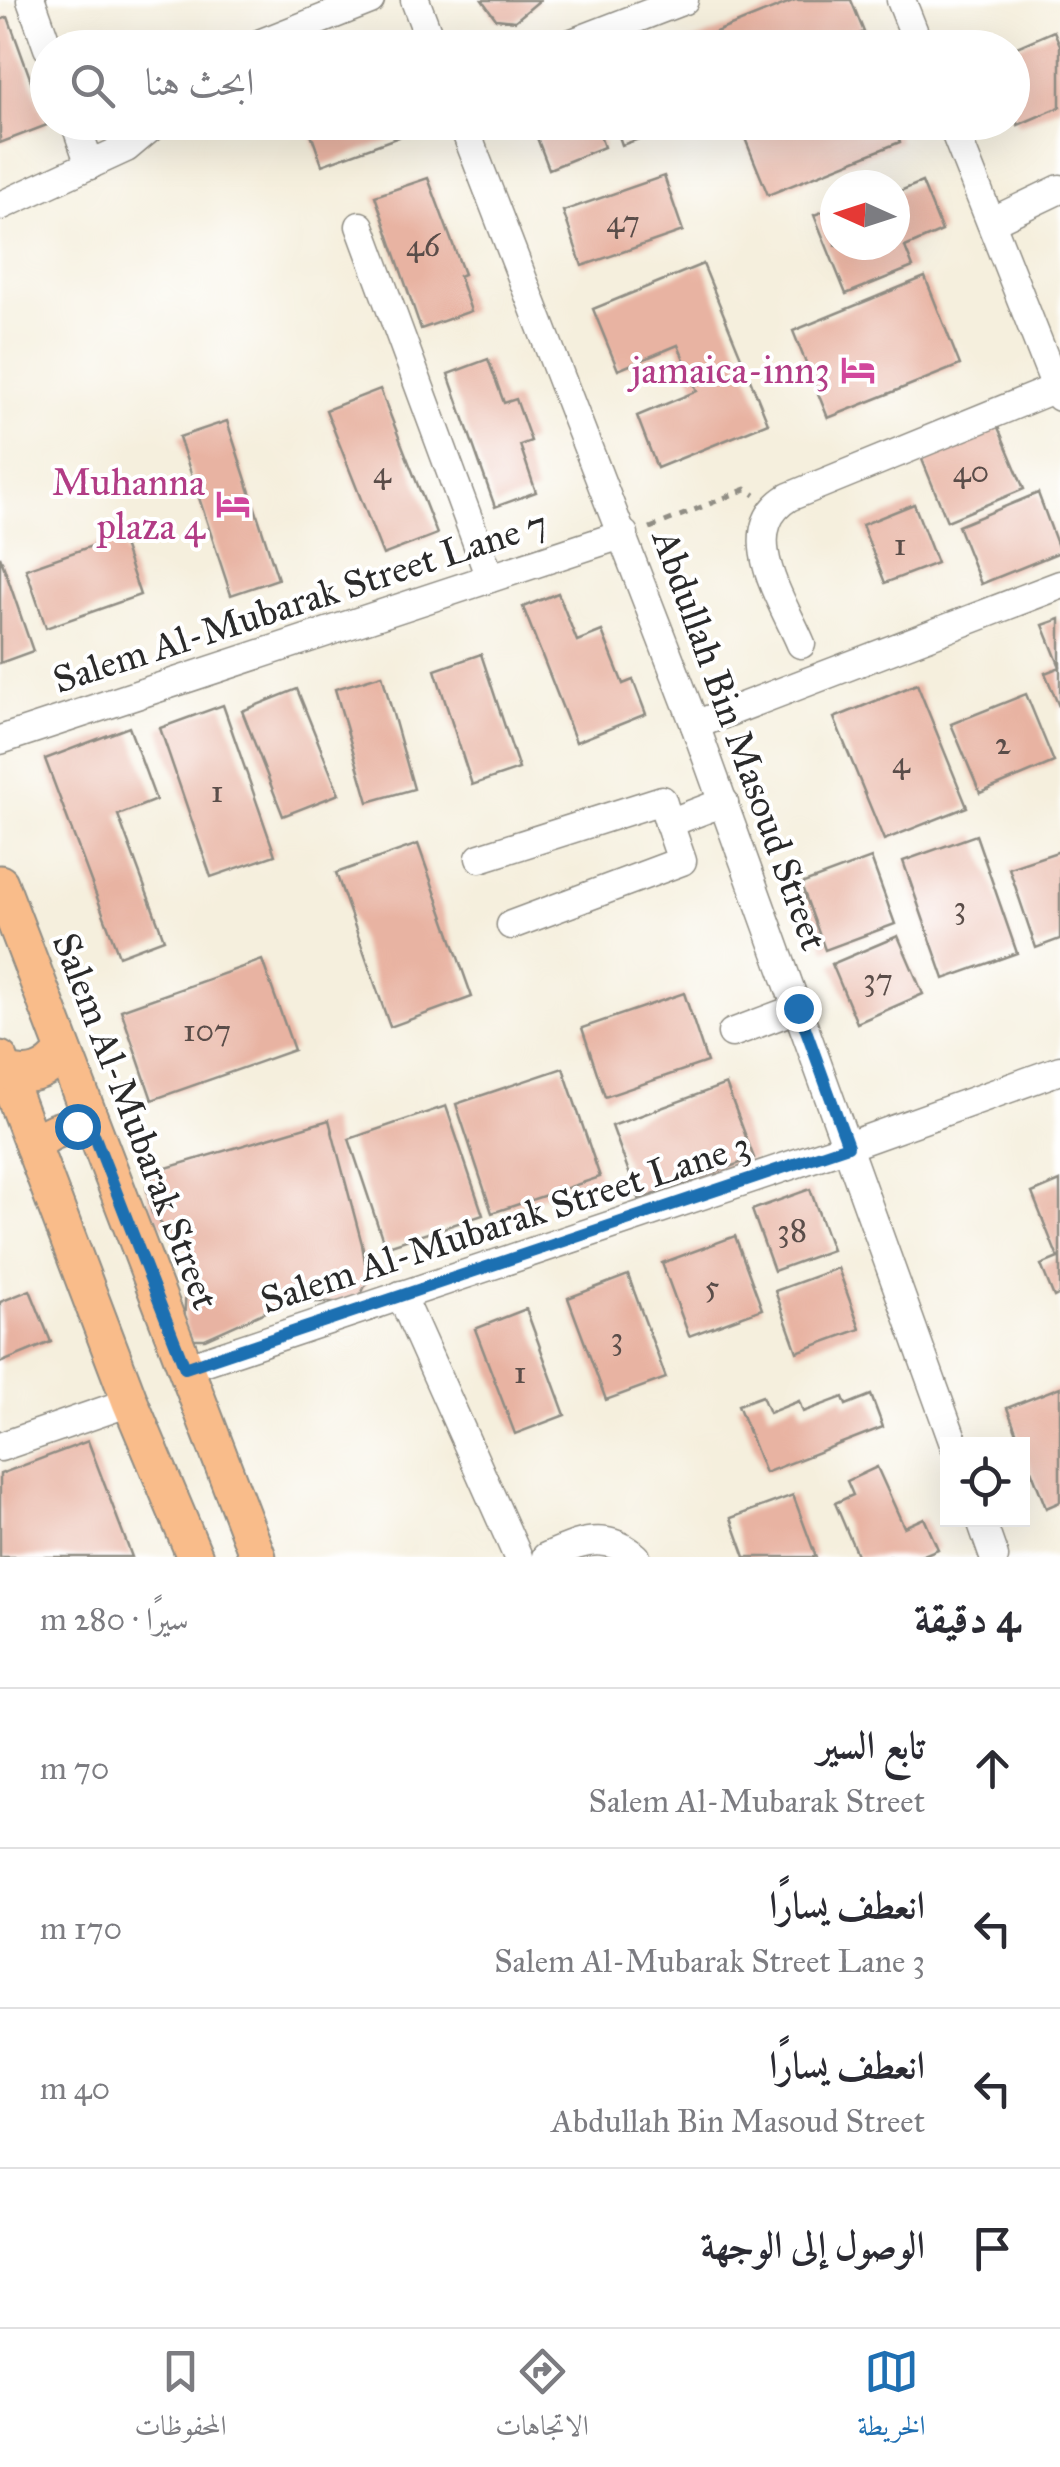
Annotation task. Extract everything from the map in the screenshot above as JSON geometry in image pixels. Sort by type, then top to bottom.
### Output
[{"type":"main road","name":"Salem Al-Mubarak Street","points":[[0,883],[258,1557]]},
{"type":"main road","points":[[2,1065],[31,1075],[44,1071],[63,1052]]},
{"type":"main road","points":[[2,1065],[130,1402],[195,1557]]},
{"type":"main road","points":[[33,1146],[60,1128],[77,1126],[93,1132]]},
{"type":"street","points":[[31,0],[42,30]]},
{"type":"street","points":[[294,30],[370,0]]},
{"type":"street","points":[[415,0],[426,30]]},
{"type":"street","points":[[606,30],[684,0]]},
{"type":"street","points":[[901,0],[913,30]]},
{"type":"street","points":[[81,140],[90,165]]},
{"type":"street","points":[[0,206],[126,148],[136,140]]},
{"type":"street","name":"Abdullah Bin Masoud Street","points":[[469,140],[724,802],[952,1437]]},
{"type":"street","points":[[801,644],[762,546],[764,526],[773,509],[789,496],[1058,393],[958,140]]},
{"type":"street","points":[[991,222],[1060,190]]},
{"type":"street","points":[[360,226],[490,578]]},
{"type":"street","name":"Salem Al-Mubarak Street Lane 7","points":[[0,740],[624,536]]},
{"type":"street","points":[[695,725],[1060,585]]},
{"type":"street","points":[[480,858],[662,800],[682,861],[511,925]]},
{"type":"street","points":[[669,822],[724,802]]},
{"type":"street","points":[[732,1034],[798,1008]]},
{"type":"street","name":"Salem Al-Mubarak Street Lane 3","points":[[185,1368],[848,1146],[1060,1070]]},
{"type":"street","points":[[401,1295],[518,1557]]},
{"type":"street","points":[[0,1447],[130,1402]]},
{"type":"street","points":[[983,1527],[994,1557]]},
{"type":"street","points":[[546,1557],[575,1544],[597,1540],[618,1544],[636,1557]]},
{"type":"path","points":[[624,536],[746,489],[773,509]]},
{"type":"building","points":[[482,0],[540,0],[515,21],[496,19]]},
{"type":"building","points":[[795,0],[851,0],[863,30],[721,30]]},
{"type":"building","points":[[8,17],[30,78],[30,132],[0,143],[0,20]]},
{"type":"building","points":[[1054,31],[1060,45],[1060,107],[1030,120],[1030,41]]},
{"type":"building","points":[[313,140],[391,140],[322,165]]},
{"type":"building","points":[[538,140],[601,140],[604,147],[549,169]]},
{"type":"building","points":[[746,140],[899,140],[830,170],[820,170],[820,174],[768,195]]},
{"type":"building","points":[[664,176],[683,231],[582,266],[563,211]]},
{"type":"building","points":[[428,178],[464,274],[459,276],[471,311],[421,329],[375,196]]},
{"type":"building","points":[[922,182],[942,231],[910,245],[910,187]]},
{"type":"building","points":[[832,260],[910,260],[913,267],[846,294]]},
{"type":"building","points":[[703,264],[768,423],[657,468],[637,416],[697,391],[678,345],[618,370],[593,309]]},
{"type":"building","points":[[925,277],[960,365],[828,418],[793,331]]},
{"type":"building","points":[[488,359],[504,403],[516,399],[531,441],[520,445],[536,492],[495,507],[448,374]]},
{"type":"building","points":[[380,389],[437,534],[383,555],[326,410]]},
{"type":"building","points":[[995,420],[1024,489],[947,521],[919,452]]},
{"type":"building","points":[[227,421],[278,579],[231,595],[179,437]]},
{"type":"building","points":[[1038,493],[1060,552],[981,584],[958,526]]},
{"type":"building","points":[[914,504],[937,563],[885,583],[862,525]]},
{"type":"building","points":[[120,536],[140,595],[46,628],[26,569]]},
{"type":"building","points":[[0,556],[33,651],[0,663]]},
{"type":"building","points":[[558,593],[577,641],[602,631],[623,684],[633,680],[646,714],[576,742],[523,607]]},
{"type":"building","points":[[1060,619],[1060,667],[1043,625]]},
{"type":"building","points":[[481,654],[519,769],[472,785],[435,670]]},
{"type":"building","points":[[1060,667],[1060,709],[1045,673]]},
{"type":"building","points":[[382,675],[414,789],[368,802],[335,689]]},
{"type":"building","points":[[917,684],[967,807],[884,840],[834,718]]},
{"type":"building","points":[[297,689],[339,794],[283,816],[242,711]]},
{"type":"building","points":[[1026,694],[1054,762],[980,793],[951,724]]},
{"type":"building","points":[[223,705],[275,855],[211,877],[160,728]]},
{"type":"building","points":[[129,727],[156,800],[118,815],[164,939],[119,956],[45,759]]},
{"type":"building","points":[[976,835],[1017,953],[944,979],[903,861]]},
{"type":"building","points":[[418,844],[472,997],[390,1027],[336,873]]},
{"type":"building","points":[[1060,851],[1060,939],[1036,948],[1009,868]]},
{"type":"building","points":[[871,858],[895,924],[825,950],[801,884]]},
{"type":"building","points":[[898,936],[923,994],[857,1023],[832,964]]},
{"type":"building","points":[[262,960],[294,1050],[152,1100],[121,1010]]},
{"type":"building","points":[[684,993],[707,1062],[605,1097],[582,1028]]},
{"type":"building","points":[[563,1068],[600,1177],[492,1213],[456,1104]]},
{"type":"building","points":[[726,1084],[754,1158],[639,1200],[612,1126]]},
{"type":"building","points":[[446,1106],[483,1215],[385,1247],[349,1139]]},
{"type":"building","points":[[329,1120],[362,1244],[368,1280],[359,1298],[344,1302],[287,1302],[205,1339],[191,1339],[184,1324],[188,1248],[182,1236],[164,1227],[152,1213],[146,1186],[156,1171]]},
{"type":"building","points":[[1060,1181],[1060,1294],[1054,1297],[1041,1265],[1058,1258],[1032,1193]]},
{"type":"building","points":[[810,1189],[832,1250],[774,1271],[752,1210]]},
{"type":"building","points":[[735,1236],[762,1309],[689,1336],[662,1263]]},
{"type":"building","points":[[838,1268],[860,1329],[797,1352],[775,1291]]},
{"type":"building","points":[[628,1275],[666,1378],[606,1400],[568,1298]]},
{"type":"building","points":[[30,1290],[51,1342],[0,1363],[0,1302]]},
{"type":"building","points":[[526,1309],[565,1415],[515,1434],[475,1329]]},
{"type":"building","points":[[1060,1387],[1060,1502],[1046,1508],[1030,1467],[1030,1437],[1018,1437],[1007,1408]]},
{"type":"building","points":[[871,1395],[883,1427],[765,1473],[738,1405],[762,1396],[769,1413],[799,1401],[803,1412],[843,1397],[846,1405]]},
{"type":"building","points":[[88,1441],[132,1557],[0,1557],[0,1474]]},
{"type":"building","points":[[877,1467],[904,1527],[924,1518],[938,1549],[919,1557],[858,1557],[835,1503],[853,1495],[847,1481]]},
{"type":"building","points":[[793,1495],[816,1557],[745,1557],[731,1518]]},
{"type":"place","name":"jamaica-inn3","points":[[858,370]]},
{"type":"place","name":"Muhanna plaza 4","points":[[233,504]]},
{"type":"route","points":[[77,1126],[93,1132],[185,1368],[848,1146],[798,1008]]}]
